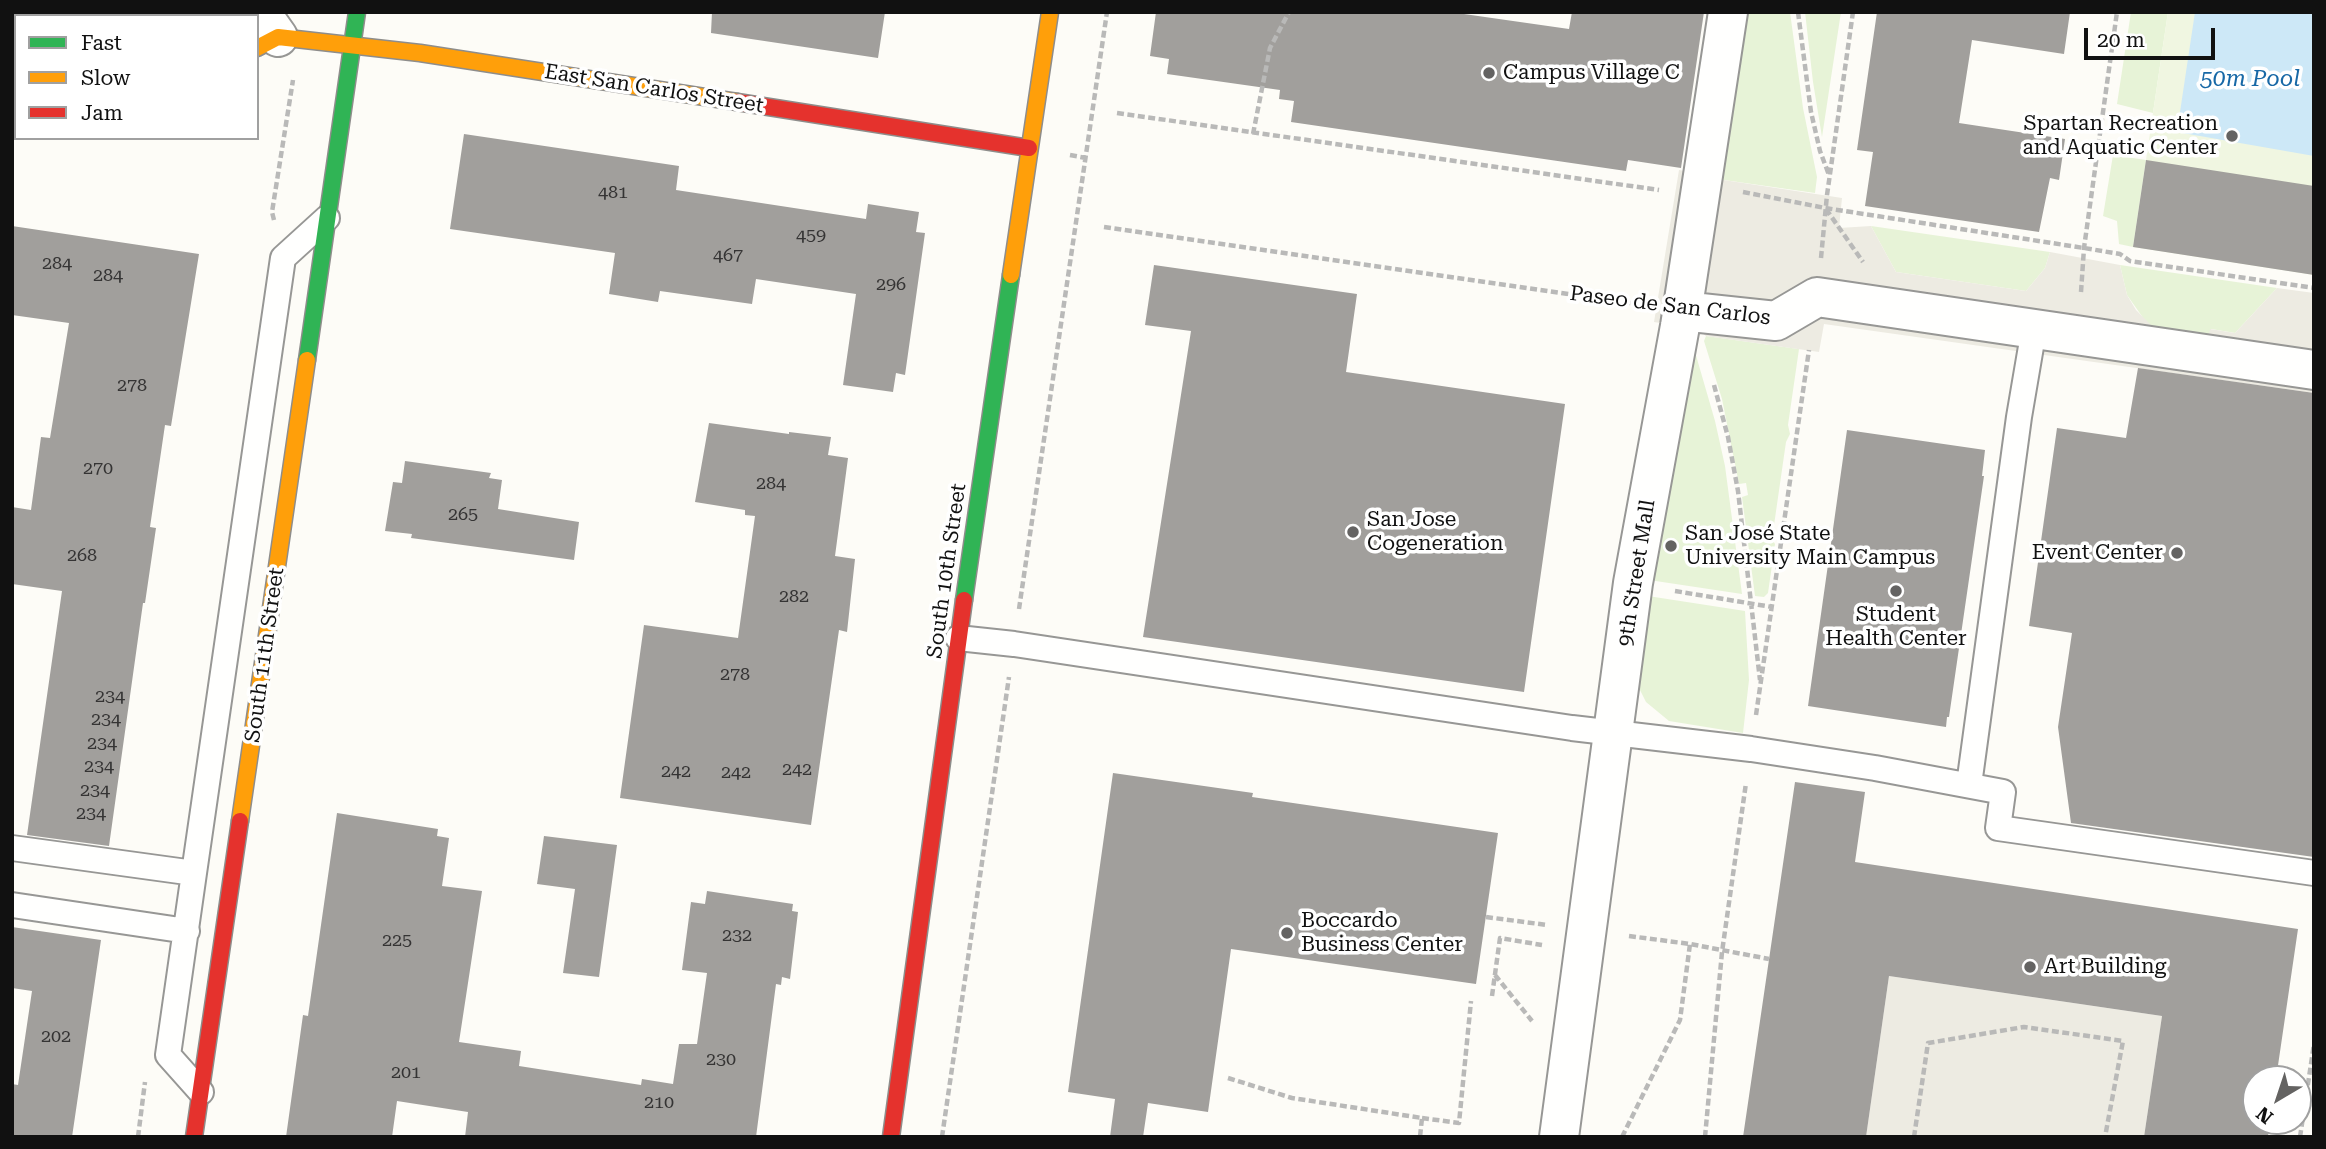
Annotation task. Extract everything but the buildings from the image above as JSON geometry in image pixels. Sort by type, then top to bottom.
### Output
[{"type":"main road","name":"South 11th Street","points":[[194,1137],[358,12]]},
{"type":"main road","name":"South 10th Street","points":[[891,1137],[958,638],[1051,12]]},
{"type":"main road","name":"East San Carlos Street","points":[[264,35],[421,53],[1029,148]]},
{"type":"street","name":"9th Street Mall","points":[[1559,1137],[1633,583],[1682,311],[1728,12]]},
{"type":"street","name":"Paseo de San Carlos","points":[[1682,311],[1776,321],[1817,297]]},
{"type":"street","points":[[1817,297],[2314,370]]},
{"type":"lane","points":[[283,258],[327,218]]},
{"type":"lane","name":"South 11th Street","points":[[169,1055],[283,258]]},
{"type":"lane","points":[[1969,785],[2019,417],[2035,329]]},
{"type":"lane","points":[[958,638],[1014,644],[1613,733],[1751,749],[1875,768],[2003,792],[1998,828],[2314,873]]},
{"type":"lane","points":[[12,848],[194,873]]},
{"type":"lane","points":[[12,905],[187,932]]},
{"type":"lane","points":[[169,1055],[201,1092]]},
{"type":"path","points":[[1080,203],[1107,12]]},
{"type":"path","points":[[1253,134],[1270,48],[1289,12]]},
{"type":"path","points":[[1797,12],[1811,112],[1829,176]]},
{"type":"path","points":[[1705,1137],[1722,952],[1817,297],[1829,176],[1853,12]]},
{"type":"path","points":[[2078,335],[2084,248],[2117,12]]},
{"type":"path","points":[[283,258],[272,212],[288,104]]},
{"type":"path","points":[[1117,113],[1675,192],[1703,184],[1825,208],[2120,254],[2130,261],[2314,288]]},
{"type":"path","name":"Paseo de San Carlos","points":[[1104,227],[1682,311]]},
{"type":"path","points":[[1710,373],[1728,437],[1738,491],[1761,688]]},
{"type":"path","points":[[1633,583],[1772,607]]},
{"type":"path","points":[[1492,996],[1500,938]]},
{"type":"path","points":[[1622,1137],[1680,1020],[1690,944]]},
{"type":"path","points":[[1495,975],[1532,1021],[1530,1034]]},
{"type":"path","points":[[1228,1078],[1292,1098],[1459,1123],[1471,1001]]},
{"type":"path","points":[[1914,1137],[1928,1043],[2024,1027],[2123,1041],[2105,1137]]},
{"type":"path","points":[[2300,1137],[2314,1044]]},
{"type":"path","points":[[138,1137],[145,1081],[169,1055]]},
{"type":"path","points":[[1420,1137],[1422,1118]]},
{"type":"green space","points":[[1740,12],[1790,12],[1803,108],[1817,177],[1815,193],[1717,179]]},
{"type":"green space","points":[[1805,12],[1841,12],[1822,137],[1813,82]]},
{"type":"green space","points":[[2131,12],[2168,12],[2153,113],[2117,104]]},
{"type":"green space","name":"Spartan Recreation and Aquatic Center","points":[[2168,12],[2314,12],[2314,275],[2133,247]]},
{"type":"green space","points":[[2113,155],[2146,160],[2133,247],[2119,244],[2117,221],[2103,216]]},
{"type":"green space","points":[[1871,226],[2050,252],[2045,268],[2026,291],[1896,272]]},
{"type":"green space","points":[[2120,265],[2277,288],[2235,333],[2211,329],[2208,339],[2154,328],[2146,322],[2127,295]]},
{"type":"green space","points":[[1706,336],[1799,349],[1788,425],[1790,434],[1786,442],[1772,539],[1775,544],[1768,593],[1764,597],[1755,596],[1742,497],[1748,495],[1746,483],[1739,484],[1722,399],[1704,341]]},
{"type":"green space","points":[[1693,345],[1725,466],[1742,594],[1649,580]]},
{"type":"green space","points":[[1648,596],[1745,611],[1749,680],[1743,733],[1669,721],[1646,702],[1639,688],[1637,671]]},
{"type":"shaded area","points":[[1679,170],[1717,179],[1842,198],[1839,228],[1871,226],[1896,272],[2026,291],[2045,268],[2050,252],[2120,265],[2127,295],[2136,310],[2154,328],[2208,339],[2210,329],[2235,333],[2277,288],[2314,293],[2314,393],[1824,324],[1819,352],[1706,336],[1697,329],[1654,322]]},
{"type":"shaded area","points":[[1889,976],[2162,1016],[2144,1137],[1866,1137]]},
{"type":"water","name":"50m Pool","points":[[2195,12],[2314,12],[2314,156],[2177,132]]},
{"type":"traffic: fast","points":[[307,360],[357,12]]},
{"type":"traffic: fast","points":[[964,600],[1011,275]]},
{"type":"traffic: slow","points":[[1011,275],[1050,12]]},
{"type":"traffic: slow","points":[[259,47],[278,37],[420,53],[737,102]]},
{"type":"traffic: slow","points":[[240,821],[307,360]]},
{"type":"traffic: jam","points":[[737,102],[1029,148]]},
{"type":"traffic: jam","points":[[891,1137],[964,600]]},
{"type":"traffic: jam","points":[[194,1137],[240,821]]},
{"type":"place","name":"Campus Village C","points":[[1489,73]]},
{"type":"place","name":"Spartan Recreation and Aquatic Center","points":[[2232,136]]},
{"type":"place","name":"San Jose Cogeneration","points":[[1353,532]]},
{"type":"place","name":"San José State University Main Campus","points":[[1671,546]]},
{"type":"place","name":"Event Center","points":[[2177,553]]},
{"type":"place","name":"Student Health Center","points":[[1896,591]]},
{"type":"place","name":"Boccardo Business Center","points":[[1287,933]]},
{"type":"place","name":"Art Building","points":[[2030,967]]}]
